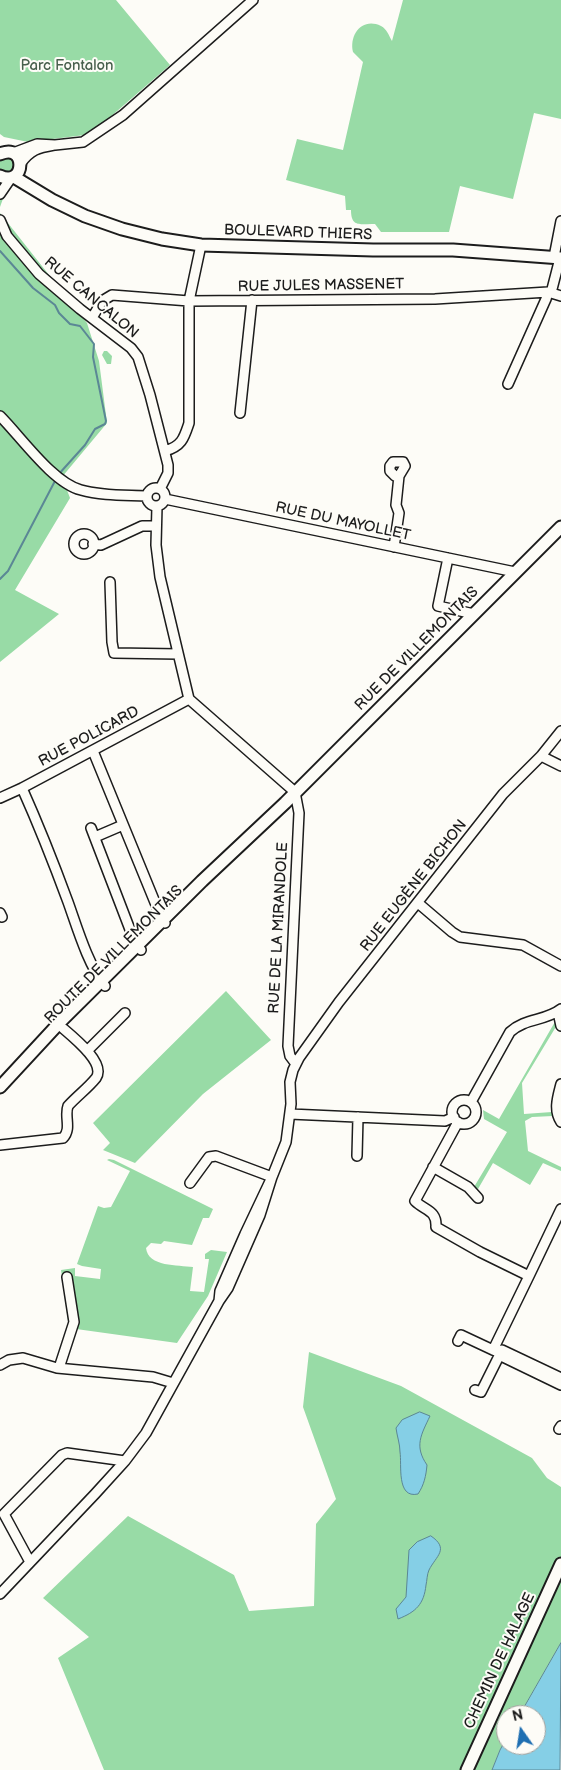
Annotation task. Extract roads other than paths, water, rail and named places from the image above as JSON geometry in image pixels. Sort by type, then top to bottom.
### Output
[{"type":"main road","points":[[0,144],[7,153],[19,159],[9,174]]},
{"type":"main road","name":"BOULEVARD THIERS","points":[[9,174],[42,194],[85,216],[122,229],[162,239],[201,245],[373,250],[453,250],[558,258]]},
{"type":"main road","name":"RUE DE VILLEMONTAIS","points":[[295,792],[561,527]]},
{"type":"main road","name":"ROUTE DE VILLEMONTAIS","points":[[0,1087],[28,1059],[44,1047],[60,1026],[140,948],[202,881],[217,869],[295,792]]},
{"type":"main road","name":"CHEMIN DE HALAGE","points":[[467,1770],[561,1564]]},
{"type":"street","points":[[0,194],[9,174],[30,152],[34,149],[55,145],[83,142],[117,120],[253,0]]},
{"type":"street","points":[[7,153],[37,144],[55,145]]},
{"type":"street","name":"RUE CANCALON","points":[[0,220],[7,236],[39,274],[60,293],[131,348],[138,357],[165,451],[168,473],[160,489]]},
{"type":"street","points":[[508,384],[550,292],[558,258],[561,221]]},
{"type":"street","points":[[165,451],[174,449],[184,439],[188,423],[189,301],[201,245]]},
{"type":"street","name":"RUE JULES MASSENET","points":[[92,318],[102,300],[112,295],[189,301],[435,299],[550,292],[561,296]]},
{"type":"street","points":[[240,413],[252,300]]},
{"type":"street","points":[[0,416],[59,478],[81,490],[116,495],[146,496]]},
{"type":"street","points":[[394,547],[399,513],[396,505],[399,476]]},
{"type":"street","points":[[153,488],[160,489],[165,495],[165,499],[162,504],[157,506],[149,503],[146,496],[153,488]]},
{"type":"street","name":"RUE DU MAYOLLET","points":[[165,499],[516,572]]},
{"type":"street","points":[[157,506],[156,526],[160,577],[190,699],[295,792]]},
{"type":"street","points":[[94,544],[101,546],[142,526],[156,526]]},
{"type":"street","points":[[448,558],[438,606],[474,614]]},
{"type":"street","points":[[110,582],[114,653],[178,654]]},
{"type":"street","name":"RUE POLICARD","points":[[0,798],[190,699]]},
{"type":"street","name":"RUE EUGÈNE BICHON","points":[[296,1064],[339,1002],[503,794],[541,756],[561,730]]},
{"type":"street","points":[[93,751],[165,922]]},
{"type":"street","points":[[541,756],[561,766]]},
{"type":"street","points":[[22,788],[45,839],[83,942],[103,983]]},
{"type":"street","name":"RUE DE LA MIRANDOLE","points":[[295,792],[298,813],[288,1046],[290,1056],[296,1064]]},
{"type":"street","points":[[95,837],[123,826]]},
{"type":"street","points":[[92,828],[134,940],[140,948]]},
{"type":"street","points":[[418,903],[460,937],[523,944],[561,966]]},
{"type":"street","points":[[471,1102],[510,1032],[520,1024],[560,1010],[561,1026]]},
{"type":"street","points":[[87,1051],[125,1013]]},
{"type":"street","points":[[0,1145],[60,1140],[65,1137],[68,1128],[66,1110],[68,1106],[96,1077],[98,1073],[97,1063],[60,1026]]},
{"type":"street","points":[[0,1594],[125,1461],[146,1433],[219,1301],[220,1291],[240,1252],[272,1177],[286,1142],[290,1114],[290,1082],[296,1064]]},
{"type":"street","points":[[561,1084],[556,1108],[561,1122]]},
{"type":"street","points":[[290,1114],[445,1121],[456,1119],[466,1123],[473,1120],[476,1112],[471,1102],[464,1100],[457,1103],[453,1110],[456,1119],[415,1201],[433,1214],[437,1220],[436,1227],[480,1252],[529,1276]]},
{"type":"street","points":[[357,1156],[358,1117]]},
{"type":"street","points":[[190,1183],[209,1157],[216,1156],[272,1177]]},
{"type":"street","points":[[433,1167],[468,1187],[478,1198]]},
{"type":"street","points":[[475,1390],[481,1392],[529,1276],[561,1209]]},
{"type":"street","points":[[59,1368],[74,1322],[67,1277]]},
{"type":"street","points":[[458,1341],[461,1335],[561,1382]]},
{"type":"street","points":[[0,1365],[9,1360],[23,1358],[59,1368],[153,1377],[173,1383]]},
{"type":"street","points":[[30,1562],[4,1514],[62,1455],[67,1453],[125,1461]]},
{"type":"water","points":[[420,1412],[430,1416],[420,1440],[421,1452],[427,1469],[418,1494],[411,1494],[403,1486],[396,1428],[402,1420]]},
{"type":"water","points":[[431,1536],[437,1541],[441,1549],[428,1572],[425,1592],[421,1602],[414,1610],[398,1619],[396,1609],[406,1597],[409,1550],[417,1542]]},
{"type":"water","points":[[561,1643],[560,1770],[492,1770],[498,1755],[546,1755],[546,1705],[526,1705]]},
{"type":"waterway","points":[[0,251],[33,288],[55,305],[59,313],[70,324],[80,326],[94,344],[93,357],[106,421],[105,424],[95,429],[85,445],[58,475]]},
{"type":"waterway","points":[[0,579],[8,571],[56,479]]},
{"type":"park label","name":"Parc Fontalon","points":[[67,66]]}]
